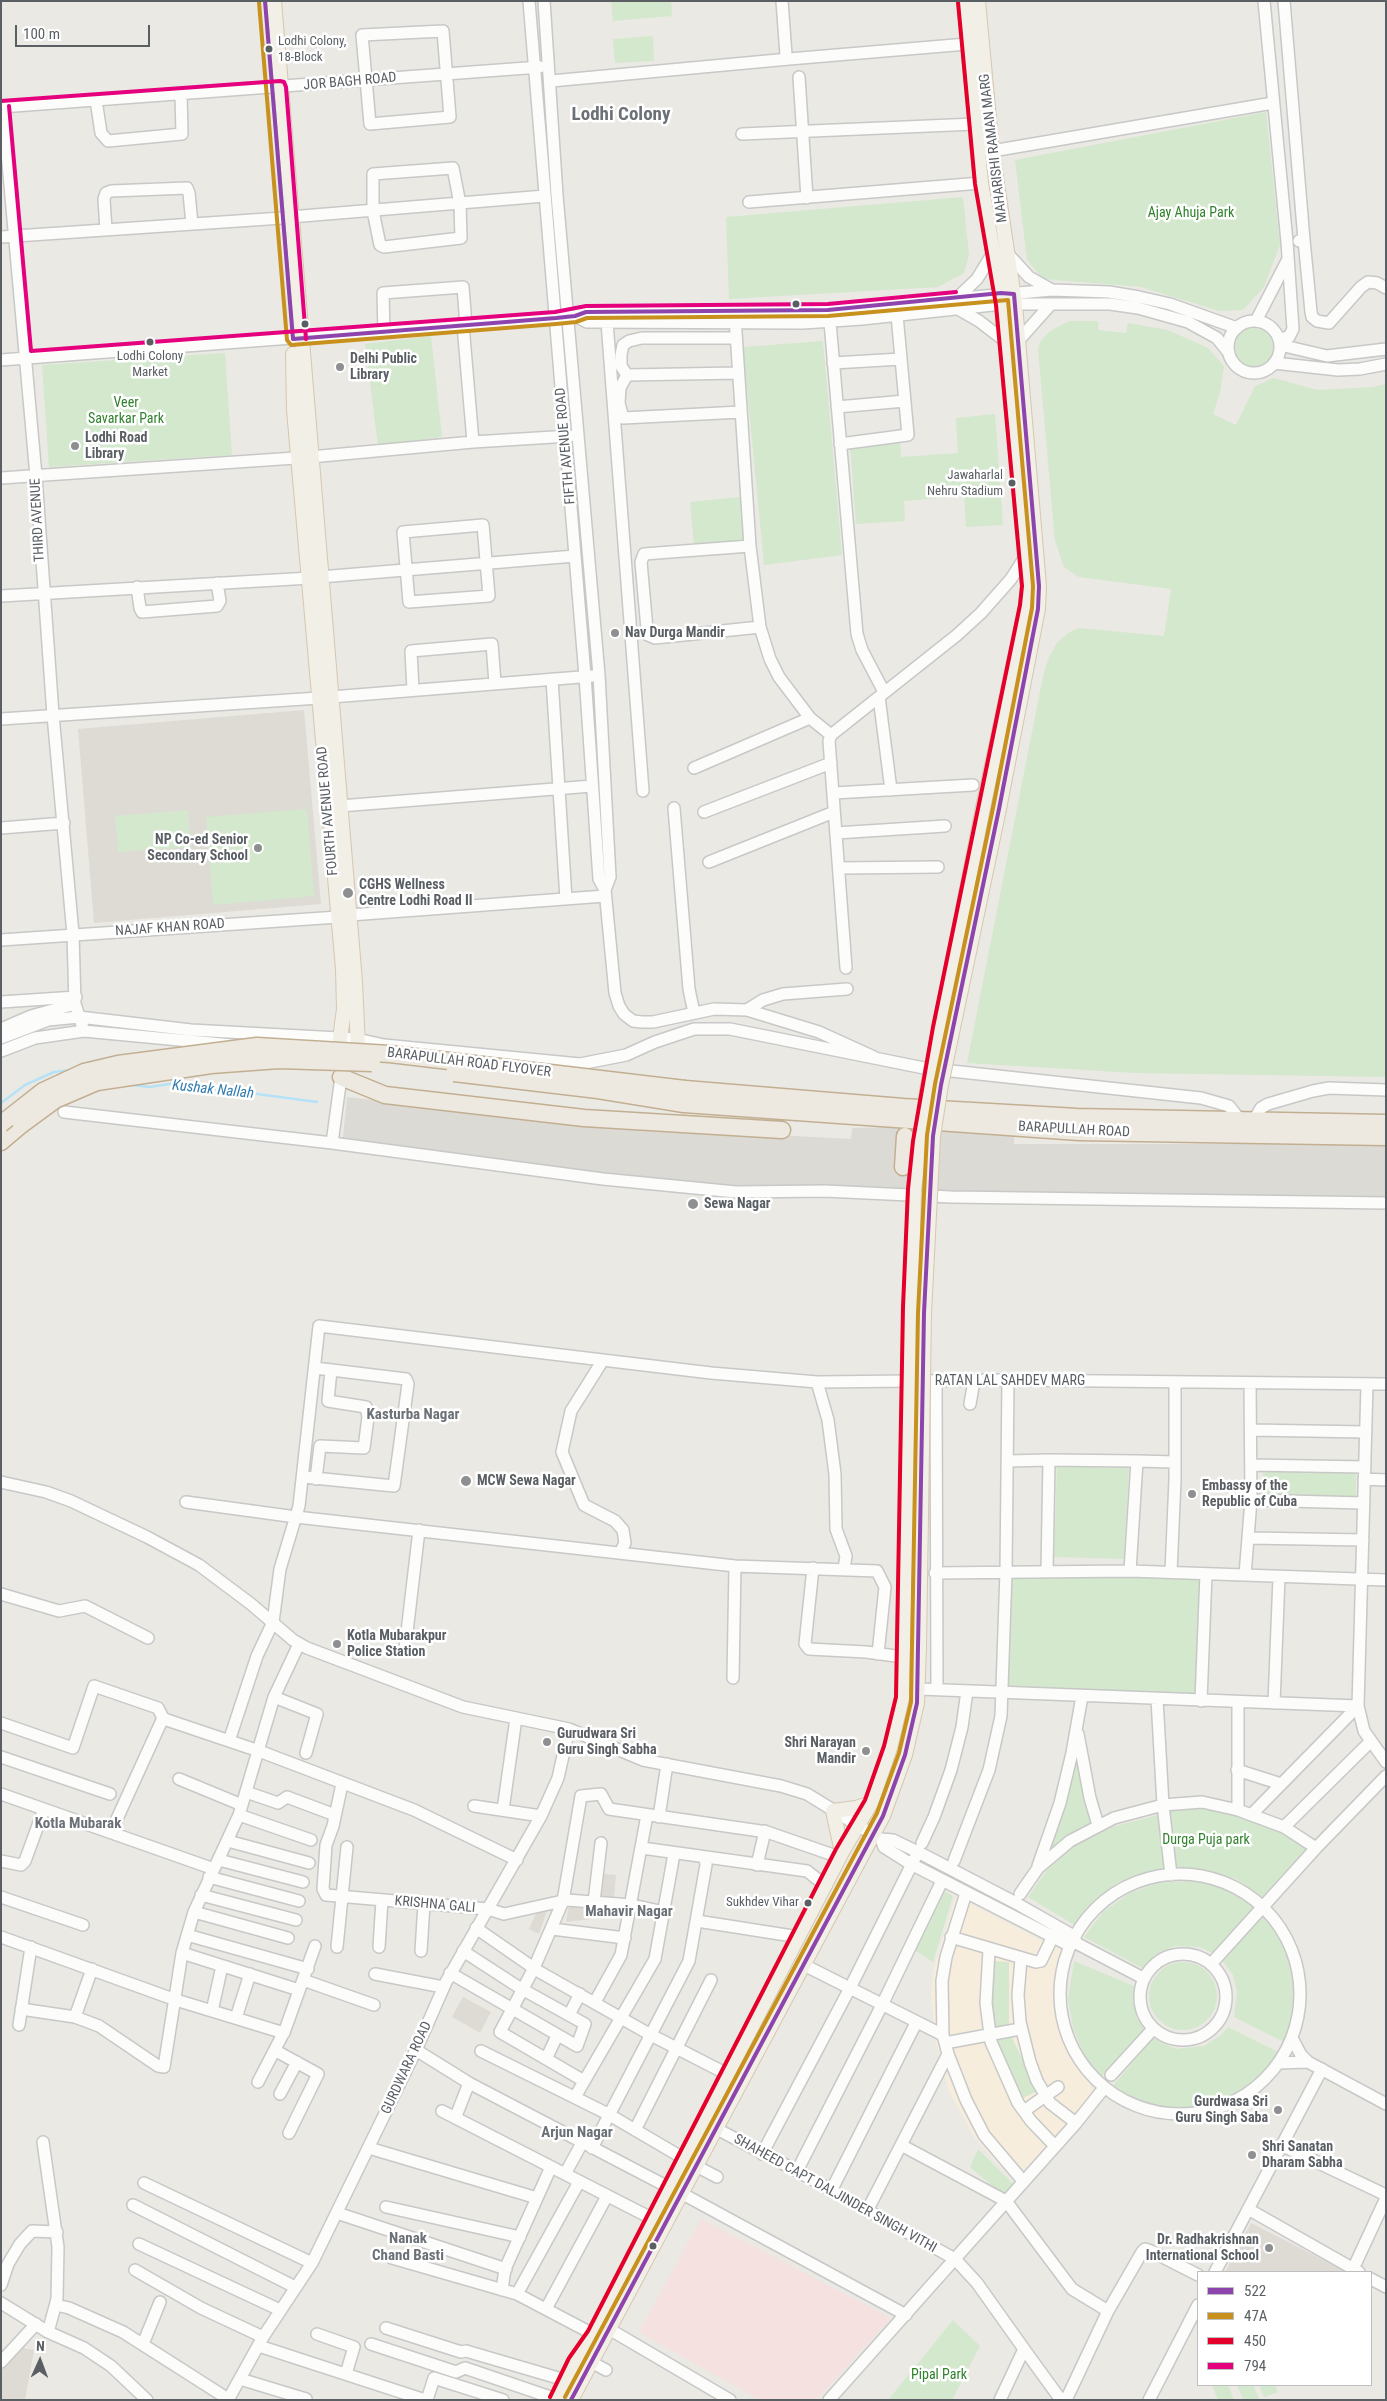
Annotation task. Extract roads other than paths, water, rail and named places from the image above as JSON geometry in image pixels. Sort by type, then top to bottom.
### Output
[{"type":"highway","name":"BARAPULLAH ROAD FLYOVER","points":[[1,1124],[42,1091],[84,1072],[118,1064],[256,1046],[373,1052],[685,1096],[723,1106],[763,1109]]},
{"type":"highway","name":"BARAPULLAH ROAD FLYOVER","points":[[1,1142],[55,1100],[97,1082],[211,1065],[279,1060],[387,1064],[598,1090],[954,1110]]},
{"type":"highway","points":[[341,1077],[385,1095],[584,1118],[782,1130]]},
{"type":"highway","points":[[721,1126],[723,1106]]},
{"type":"highway","points":[[761,1128],[763,1109]]},
{"type":"highway","name":"BARAPULLAH ROAD","points":[[763,1109],[1079,1132],[1386,1138]]},
{"type":"highway","name":"BARAPULLAH ROAD","points":[[954,1110],[1077,1117],[1386,1123]]},
{"type":"highway","points":[[902,1167],[905,1136]]},
{"type":"main road","name":"FOURTH AVENUE ROAD","points":[[265,1],[276,88],[297,339],[294,410],[305,458],[357,1046]]},
{"type":"main road","name":"FOURTH AVENUE ROAD","points":[[274,1],[276,88]]},
{"type":"main road","name":"MAHARISHI RAMAN MARG","points":[[964,1],[981,183],[1000,253],[1008,299],[1012,341]]},
{"type":"main road","name":"MAHARISHI RAMAN MARG","points":[[978,1],[1000,253]]},
{"type":"main road","points":[[556,2399],[565,2380],[593,2334],[651,2218],[826,1886],[840,1855],[871,1803],[890,1748],[902,1698],[914,1189],[927,1091],[983,808],[1026,606],[1028,586],[1012,341]]},
{"type":"main road","points":[[572,2399],[802,1964],[877,1836],[905,1755],[919,1689],[924,1313],[932,1144],[941,1085],[999,809],[1038,609],[1039,586],[1012,341]]},
{"type":"main road","name":"FOURTH AVENUE ROAD","points":[[325,697],[340,806],[344,916],[344,1009],[338,1054],[341,1077]]},
{"type":"main road","points":[[341,1077],[356,1059],[357,1046]]},
{"type":"main road","points":[[840,1855],[832,1811],[856,1808],[871,1803]]},
{"type":"street","name":"FIFTH AVENUE ROAD","points":[[529,1],[556,318],[564,437],[576,556],[599,879],[605,893],[615,993],[624,1014],[633,1021],[654,1022],[714,1009],[731,1008],[747,1010],[810,1029],[874,1057]]},
{"type":"street","name":"FIFTH AVENUE ROAD","points":[[544,1],[551,81],[556,195],[572,317],[577,436],[599,675],[610,877],[605,893]]},
{"type":"street","points":[[782,1],[786,55],[789,59]]},
{"type":"street","points":[[1264,1],[1287,242],[1293,329],[1289,337],[1280,342]]},
{"type":"street","points":[[1284,1],[1312,317],[1317,321],[1329,323],[1361,287],[1368,282],[1377,283],[1386,288]]},
{"type":"street","points":[[443,31],[450,117],[370,124],[365,80],[362,35],[443,31]]},
{"type":"street","points":[[551,81],[967,44]]},
{"type":"street","name":"JOR BAGH ROAD","points":[[2,107],[550,66]]},
{"type":"street","points":[[799,77],[808,198]]},
{"type":"street","points":[[96,100],[101,133],[108,140],[182,134],[181,94]]},
{"type":"street","points":[[992,150],[1273,103]]},
{"type":"street","name":"THIRD AVENUE","points":[[2,107],[36,476],[43,592],[73,934],[76,1001],[84,1031]]},
{"type":"street","points":[[742,134],[975,124]]},
{"type":"street","points":[[453,168],[460,204],[462,234],[459,239],[384,247],[378,242],[373,211],[373,174],[453,168]]},
{"type":"street","points":[[750,202],[981,183]]},
{"type":"street","points":[[106,230],[104,199],[106,193],[110,191],[187,188],[190,193],[192,224]]},
{"type":"street","points":[[1,237],[286,218],[546,196]]},
{"type":"street","points":[[1287,242],[1304,240]]},
{"type":"street","points":[[1,360],[572,317],[586,312],[830,322],[897,315],[958,304],[1000,253],[1029,277],[1052,290]]},
{"type":"street","points":[[1256,321],[1287,261]]},
{"type":"street","points":[[384,332],[383,293],[463,287],[473,442]]},
{"type":"street","points":[[572,317],[587,322],[735,317],[847,308],[958,304],[1008,299],[1052,290],[1109,292],[1140,297],[1170,304],[1237,328]]},
{"type":"street","points":[[1008,299],[1050,304],[1110,304],[1166,315],[1188,322],[1208,332],[1229,352],[1236,365],[1248,372],[1262,371],[1274,363],[1280,352],[1280,342],[1270,326],[1256,321],[1249,322],[1237,328],[1231,335],[1229,352]]},
{"type":"street","points":[[958,304],[979,321],[1012,341],[1050,304]]},
{"type":"street","points":[[840,444],[908,435],[897,315]]},
{"type":"street","points":[[735,317],[750,546],[760,628],[770,659],[780,677],[810,718],[831,735]]},
{"type":"street","points":[[607,322],[643,791]]},
{"type":"street","points":[[830,322],[857,634],[862,650],[882,694],[891,790]]},
{"type":"street","points":[[628,375],[622,366],[621,355],[623,345],[629,341],[642,338],[736,338]]},
{"type":"street","points":[[1280,342],[1327,356],[1386,349]]},
{"type":"street","points":[[833,363],[901,359]]},
{"type":"street","points":[[1274,363],[1338,370],[1360,369],[1386,364]]},
{"type":"street","points":[[628,375],[738,373]]},
{"type":"street","points":[[628,375],[620,388],[619,403],[623,418],[741,412]]},
{"type":"street","points":[[837,407],[905,401]]},
{"type":"street","points":[[1,478],[305,458],[473,442],[577,436]]},
{"type":"street","points":[[483,525],[487,564],[489,596],[409,602],[404,571],[403,532],[483,525]]},
{"type":"street","points":[[750,546],[644,554],[641,562],[648,635],[655,638],[760,628]]},
{"type":"street","points":[[1,596],[43,592],[315,578],[576,556]]},
{"type":"street","points":[[846,968],[829,741],[831,735],[958,634],[981,613],[1011,579],[1025,557]]},
{"type":"street","points":[[137,587],[142,612],[217,606],[220,601],[217,583]]},
{"type":"street","points":[[413,690],[411,651],[492,644],[495,683]]},
{"type":"street","points":[[1,719],[325,697],[599,675]]},
{"type":"street","points":[[552,679],[566,899]]},
{"type":"street","points":[[694,768],[810,718]]},
{"type":"street","points":[[704,812],[831,763]]},
{"type":"street","points":[[834,792],[973,785]]},
{"type":"street","points":[[340,806],[592,786]]},
{"type":"street","points":[[674,808],[689,989],[694,1014]]},
{"type":"street","points":[[709,862],[834,812]]},
{"type":"street","points":[[1,828],[64,823]]},
{"type":"street","points":[[836,833],[945,826]]},
{"type":"street","points":[[839,868],[938,867]]},
{"type":"street","name":"NAJAF KHAN ROAD","points":[[1,940],[566,899],[605,893]]},
{"type":"street","points":[[747,1010],[763,1000],[782,994],[847,990]]},
{"type":"street","points":[[1,1002],[76,1001]]},
{"type":"street","points":[[1,1029],[31,1016],[76,1001]]},
{"type":"street","points":[[1,1038],[48,1020],[79,1017],[191,1030],[340,1040],[357,1046]]},
{"type":"street","points":[[1,1051],[35,1038],[84,1031],[338,1054],[357,1046],[384,1045],[586,1064],[626,1055],[674,1034],[694,1029],[713,1028],[730,1029],[924,1068],[1201,1098],[1229,1106],[1247,1120],[1260,1108],[1268,1104],[1314,1091],[1329,1088],[1386,1090]]},
{"type":"street","points":[[332,1143],[341,1077]]},
{"type":"street","points":[[64,1112],[332,1143],[603,1178],[736,1192],[825,1191],[960,1197],[1386,1203]]},
{"type":"street","name":"RATAN LAL SAHDEV MARG","points":[[315,1368],[319,1326],[711,1374],[817,1382],[936,1380],[1174,1382],[1216,1387],[1250,1383],[1386,1384]]},
{"type":"street","points":[[603,1360],[571,1411],[562,1452],[584,1505],[615,1521],[623,1530],[625,1544],[620,1553]]},
{"type":"street","points":[[229,1741],[256,1656],[273,1622],[280,1569],[296,1517],[304,1477],[315,1368],[406,1378],[408,1384],[396,1480],[391,1487],[304,1477]]},
{"type":"street","points":[[328,1401],[331,1370]]},
{"type":"street","points":[[936,1380],[937,1689]]},
{"type":"street","points":[[970,1404],[974,1380]]},
{"type":"street","points":[[954,1861],[977,1806],[996,1748],[1003,1693],[1008,1380]]},
{"type":"street","points":[[817,1382],[828,1420],[835,1474],[836,1529],[846,1556],[844,1569]]},
{"type":"street","points":[[1171,1572],[1175,1462],[1174,1382]]},
{"type":"street","points":[[1246,1575],[1250,1538],[1251,1500],[1250,1383]]},
{"type":"street","points":[[1367,1384],[1358,1706],[1364,1731],[1386,1762]]},
{"type":"street","points":[[306,1444],[360,1449],[364,1446],[368,1417],[366,1407],[311,1398]]},
{"type":"street","points":[[1251,1430],[1366,1432]]},
{"type":"street","points":[[316,1479],[320,1446]]},
{"type":"street","points":[[1046,1571],[1049,1460]]},
{"type":"street","points":[[1008,1461],[1175,1462]]},
{"type":"street","points":[[1130,1571],[1137,1461]]},
{"type":"street","points":[[1251,1465],[1364,1467]]},
{"type":"street","points":[[1364,1479],[1386,1480]]},
{"type":"street","points":[[1,1482],[46,1492],[147,1537],[204,1568],[299,1644],[463,1707],[569,1729],[634,1757],[795,1789],[877,1836],[920,1848],[1073,1942],[1143,1978]]},
{"type":"street","points":[[1251,1500],[1363,1503]]},
{"type":"street","points":[[186,1502],[296,1517],[735,1566],[844,1569],[877,1572],[885,1587],[878,1654]]},
{"type":"street","points":[[405,1649],[419,1530]]},
{"type":"street","points":[[1250,1538],[1363,1540]]},
{"type":"street","points":[[733,1678],[735,1566]]},
{"type":"street","points":[[813,1568],[805,1644],[809,1649],[878,1654],[903,1652]]},
{"type":"street","points":[[936,1573],[1130,1571],[1386,1580]]},
{"type":"street","points":[[1200,1701],[1206,1574]]},
{"type":"street","points":[[1274,1703],[1279,1577]]},
{"type":"street","points":[[1,1594],[56,1610],[85,1606],[148,1638]]},
{"type":"street","points":[[21,2009],[75,2017],[112,2032],[162,2068],[165,2064],[182,1953],[194,1912],[228,1841],[246,1792],[274,1697],[299,1644]]},
{"type":"street","points":[[1,1723],[73,1748],[94,1686],[158,1708],[162,1712],[162,1718],[111,1832]]},
{"type":"street","points":[[919,1689],[1358,1706]]},
{"type":"street","points":[[762,2154],[850,1988],[934,1817],[962,1727],[967,1691]]},
{"type":"street","points":[[1038,1868],[1060,1802],[1077,1728],[1082,1696]]},
{"type":"street","points":[[274,1697],[317,1714],[306,1752]]},
{"type":"street","points":[[1156,1699],[1163,1805],[1171,1875]]},
{"type":"street","points":[[1238,1702],[1238,1810]]},
{"type":"street","points":[[1252,1814],[1358,1706]]},
{"type":"street","points":[[162,1718],[259,1751],[414,1810],[517,1860]]},
{"type":"street","points":[[503,1810],[516,1718]]},
{"type":"street","points":[[1077,1728],[1090,1798],[1098,1825]]},
{"type":"street","name":"GURDWARA ROAD","points":[[228,2399],[280,2310],[312,2263],[416,2050],[443,1987],[541,1816],[558,1778],[569,1729]]},
{"type":"street","points":[[1284,1828],[1371,1741]]},
{"type":"street","points":[[1,1757],[110,1794]]},
{"type":"street","points":[[659,1817],[667,1764]]},
{"type":"street","points":[[1238,1770],[1281,1784]]},
{"type":"street","points":[[179,1779],[240,1810],[312,1840]]},
{"type":"street","points":[[342,1784],[326,1845],[323,1889],[326,1895],[342,1896]]},
{"type":"street","points":[[1211,1964],[1316,1848],[1383,1785]]},
{"type":"street","points":[[246,1792],[277,1802],[287,1797],[335,1815]]},
{"type":"street","points":[[1,1794],[214,1869],[298,1902]]},
{"type":"street","points":[[584,2081],[500,2033],[534,1968],[564,1900],[580,1796],[601,1794],[609,1810],[765,1831],[840,1855]]},
{"type":"street","points":[[1020,1894],[1038,1868],[1070,1841],[1098,1825],[1127,1814],[1163,1805],[1202,1802],[1238,1810],[1284,1828],[1316,1848]]},
{"type":"street","points":[[474,1806],[541,1816]]},
{"type":"street","points":[[1,1860],[21,1865],[25,1861],[44,1809]]},
{"type":"street","points":[[595,2002],[619,1962],[632,1904],[647,1815]]},
{"type":"street","points":[[757,1865],[765,1831]]},
{"type":"street","points":[[877,1836],[884,1847],[942,1881],[1053,1936],[1073,1942]]},
{"type":"street","points":[[228,1841],[309,1863]]},
{"type":"street","points":[[594,1902],[601,1843]]},
{"type":"street","points":[[337,1947],[347,1847]]},
{"type":"street","points":[[642,1848],[674,1854],[807,1871],[826,1886]]},
{"type":"street","points":[[575,2098],[620,2017],[655,1960],[674,1854]]},
{"type":"street","points":[[565,2174],[587,2146],[608,2114],[689,1961],[706,1866],[705,1858]]},
{"type":"street","points":[[214,1869],[303,1882]]},
{"type":"street","points":[[1171,1875],[1191,1875],[1220,1882],[1247,1895],[1262,1907],[1287,1939],[1296,1965],[1300,1998],[1298,2019],[1292,2038],[1278,2063],[1264,2080],[1247,2094],[1228,2104],[1207,2111],[1185,2114],[1149,2110],[1122,2100],[1104,2088],[1087,2072],[1074,2054],[1065,2033],[1060,2011],[1061,1974],[1073,1942],[1095,1909],[1122,1889],[1138,1882],[1171,1875]]},
{"type":"street","points":[[796,2171],[882,2005],[942,1881]]},
{"type":"street","points":[[966,1893],[951,1936],[942,1981],[945,2044],[966,2100],[984,2135],[1023,2181]]},
{"type":"street","points":[[201,1895],[296,1920]]},
{"type":"street","name":"KRISHNA GALI","points":[[342,1896],[488,1909],[504,1914],[564,1900],[632,1904],[664,1912]]},
{"type":"street","points":[[1,1897],[82,1924]]},
{"type":"street","points":[[379,1947],[382,1900]]},
{"type":"street","points":[[422,1951],[424,1904]]},
{"type":"street","points":[[194,1912],[288,1938]]},
{"type":"street","points":[[697,1921],[799,1937]]},
{"type":"street","points":[[476,1928],[534,1968],[651,2035],[727,2074]]},
{"type":"street","points":[[552,1929],[624,1938]]},
{"type":"street","points":[[187,1935],[308,1969]]},
{"type":"street","points":[[951,1936],[989,1950],[1039,1962],[1053,1936]]},
{"type":"street","points":[[1,1937],[176,2000],[284,2034]]},
{"type":"street","points":[[258,2082],[284,2034],[315,1946]]},
{"type":"street","points":[[19,2026],[31,1947]]},
{"type":"street","points":[[989,1950],[986,1983],[989,2034],[999,2064],[1024,2111],[1054,2145]]},
{"type":"street","points":[[450,1974],[577,2046],[586,2025],[523,1989],[463,1951]]},
{"type":"street","points":[[182,1953],[250,1974],[301,1985],[374,2006]]},
{"type":"street","points":[[1187,1954],[1204,1959],[1221,1976],[1226,1998],[1223,2013],[1215,2026],[1196,2038],[1181,2040],[1166,2037],[1153,2029],[1142,2014],[1139,1996],[1143,1978],[1154,1964],[1170,1955],[1187,1954]]},
{"type":"street","points":[[1021,1959],[1018,1995],[1020,2029],[1030,2062],[1045,2096],[1057,2109],[1076,2123]]},
{"type":"street","points":[[802,1964],[916,2023],[945,2044],[1020,2029]]},
{"type":"street","points":[[212,2011],[222,1966]]},
{"type":"street","points":[[75,2017],[92,1969]]},
{"type":"street","points":[[236,2018],[250,1974]]},
{"type":"street","points":[[375,1974],[443,1987]]},
{"type":"street","points":[[634,2130],[711,1980]]},
{"type":"street","points":[[569,2015],[580,1994]]},
{"type":"street","points":[[831,2190],[916,2023]]},
{"type":"street","points":[[1111,2074],[1153,2029]]},
{"type":"street","points":[[546,2059],[557,2036]]},
{"type":"street","points":[[1292,2038],[1301,2055],[1308,2062],[1386,2104]]},
{"type":"street","points":[[867,2211],[900,2144],[945,2044]]},
{"type":"street","points":[[416,2050],[469,2083],[668,2187]]},
{"type":"street","points":[[276,2051],[318,2074],[289,2133]]},
{"type":"street","points":[[480,2051],[608,2114],[683,2158]]},
{"type":"street","points":[[280,2094],[297,2062]]},
{"type":"street","points":[[1278,2063],[1308,2062]]},
{"type":"street","points":[[1216,2271],[1322,2068]]},
{"type":"street","points":[[456,2116],[469,2083]]},
{"type":"street","points":[[1024,2111],[1058,2087]]},
{"type":"street","points":[[829,2400],[1054,2145],[1076,2123],[1104,2088]]},
{"type":"street","points":[[442,2110],[651,2218]]},
{"type":"street","name":"SHAHEED CAPT DALJINDER SINGH VITHI","points":[[715,2128],[955,2259]]},
{"type":"street","points":[[43,2142],[57,2232],[56,2306],[48,2332]]},
{"type":"street","points":[[900,2144],[1006,2201],[1072,2289],[1108,2311]]},
{"type":"street","points":[[1248,2209],[1356,2271],[1386,2197],[1281,2145]]},
{"type":"street","points":[[369,2148],[537,2198]]},
{"type":"street","points":[[696,2166],[717,2177]]},
{"type":"street","points":[[502,2290],[506,2268],[551,2167]]},
{"type":"street","points":[[517,2294],[579,2182]]},
{"type":"street","points":[[144,2183],[312,2263]]},
{"type":"street","points":[[681,2193],[906,2315]]},
{"type":"street","points":[[546,2309],[607,2196]]},
{"type":"street","points":[[133,2205],[296,2287]]},
{"type":"street","points":[[386,2207],[520,2237]]},
{"type":"street","points":[[337,2213],[506,2268]]},
{"type":"street","points":[[1,2285],[8,2264],[20,2244],[32,2231],[57,2232]]},
{"type":"street","points":[[139,2244],[280,2310]]},
{"type":"street","points":[[1066,2400],[1108,2311],[1145,2250],[1151,2251],[1197,2274]]},
{"type":"street","points":[[392,2258],[517,2294],[593,2334]]},
{"type":"street","points":[[955,2259],[987,2296],[1061,2400]]},
{"type":"street","points":[[135,2270],[261,2341],[346,2374],[426,2400],[434,2378],[503,2400]]},
{"type":"street","points":[[1372,2280],[1386,2287]]},
{"type":"street","points":[[142,2344],[160,2302]]},
{"type":"street","points":[[1,2304],[48,2332],[84,2348],[111,2366],[147,2400]]},
{"type":"street","points":[[56,2306],[69,2308],[123,2332],[228,2399]]},
{"type":"street","points":[[1149,2400],[1197,2307]]},
{"type":"street","points":[[1,2362],[36,2324]]},
{"type":"street","points":[[386,2328],[461,2352],[466,2351],[565,2380]]},
{"type":"street","points":[[609,2328],[730,2400]]},
{"type":"street","points":[[317,2334],[354,2347],[346,2374]]},
{"type":"street","points":[[371,2344],[456,2372],[465,2368],[556,2399]]},
{"type":"street","points":[[1000,2400],[1024,2349]]},
{"type":"street","points":[[591,2362],[606,2370]]},
{"type":"street","points":[[240,2379],[306,2399]]},
{"type":"waterway","name":"Kushak Nallah","points":[[1,1103],[25,1085],[54,1072],[71,1070]]},
{"type":"waterway","name":"Kushak Nallah","points":[[133,1085],[150,1087],[175,1083],[317,1102]]},
{"type":"place","name":"Lodhi Colony, 18-Block","points":[[269,49]]},
{"type":"place","name":"Lodhi Colony Market","points":[[150,342]]},
{"type":"place","name":"Delhi Public Library","points":[[340,367]]},
{"type":"place","name":"Lodhi Road Library","points":[[75,446]]},
{"type":"place","name":"Jawaharlal Nehru Stadium","points":[[1012,483]]},
{"type":"place","name":"Nav Durga Mandir","points":[[615,633]]},
{"type":"place","name":"NP Co-ed Senior Secondary School","points":[[258,848]]},
{"type":"place","name":"CGHS Wellness Centre Lodhi Road II","points":[[348,893]]},
{"type":"place","name":"Sewa Nagar","points":[[693,1204]]},
{"type":"place","name":"MCW Sewa Nagar","points":[[466,1481]]},
{"type":"place","name":"Embassy of the Republic of Cuba","points":[[1192,1494]]},
{"type":"place","name":"Kotla Mubarakpur Police Station","points":[[337,1644]]},
{"type":"place","name":"Gurudwara Sri Guru Singh Sabha","points":[[547,1742]]},
{"type":"place","name":"Shri Narayan Mandir","points":[[866,1751]]},
{"type":"place","name":"Sukhdev Vihar","points":[[808,1903]]},
{"type":"place","name":"Gurdwasa Sri Guru Singh Saba","points":[[1278,2110]]},
{"type":"place","name":"Shri Sanatan Dharam Sabha","points":[[1252,2155]]},
{"type":"place","name":"Dr. Radhakrishnan International School","points":[[1269,2248]]},
{"type":"district","name":"Lodhi Colony","points":[[621,115]]},
{"type":"district","name":"Kasturba Nagar","points":[[413,1415]]},
{"type":"district","name":"Kotla Mubarak","points":[[78,1824]]},
{"type":"district","name":"Mahavir Nagar","points":[[629,1912]]},
{"type":"district","name":"Arjun Nagar","points":[[577,2133]]},
{"type":"district","name":"Nanak Chand Basti","points":[[408,2248]]},
{"type":"park label","name":"Ajay Ahuja Park","points":[[1191,213]]},
{"type":"park label","name":"Veer Savarkar Park","points":[[126,412]]},
{"type":"park label","name":"Durga Puja park","points":[[1206,1840]]},
{"type":"park label","name":"Pipal Park","points":[[939,2375]]}]
